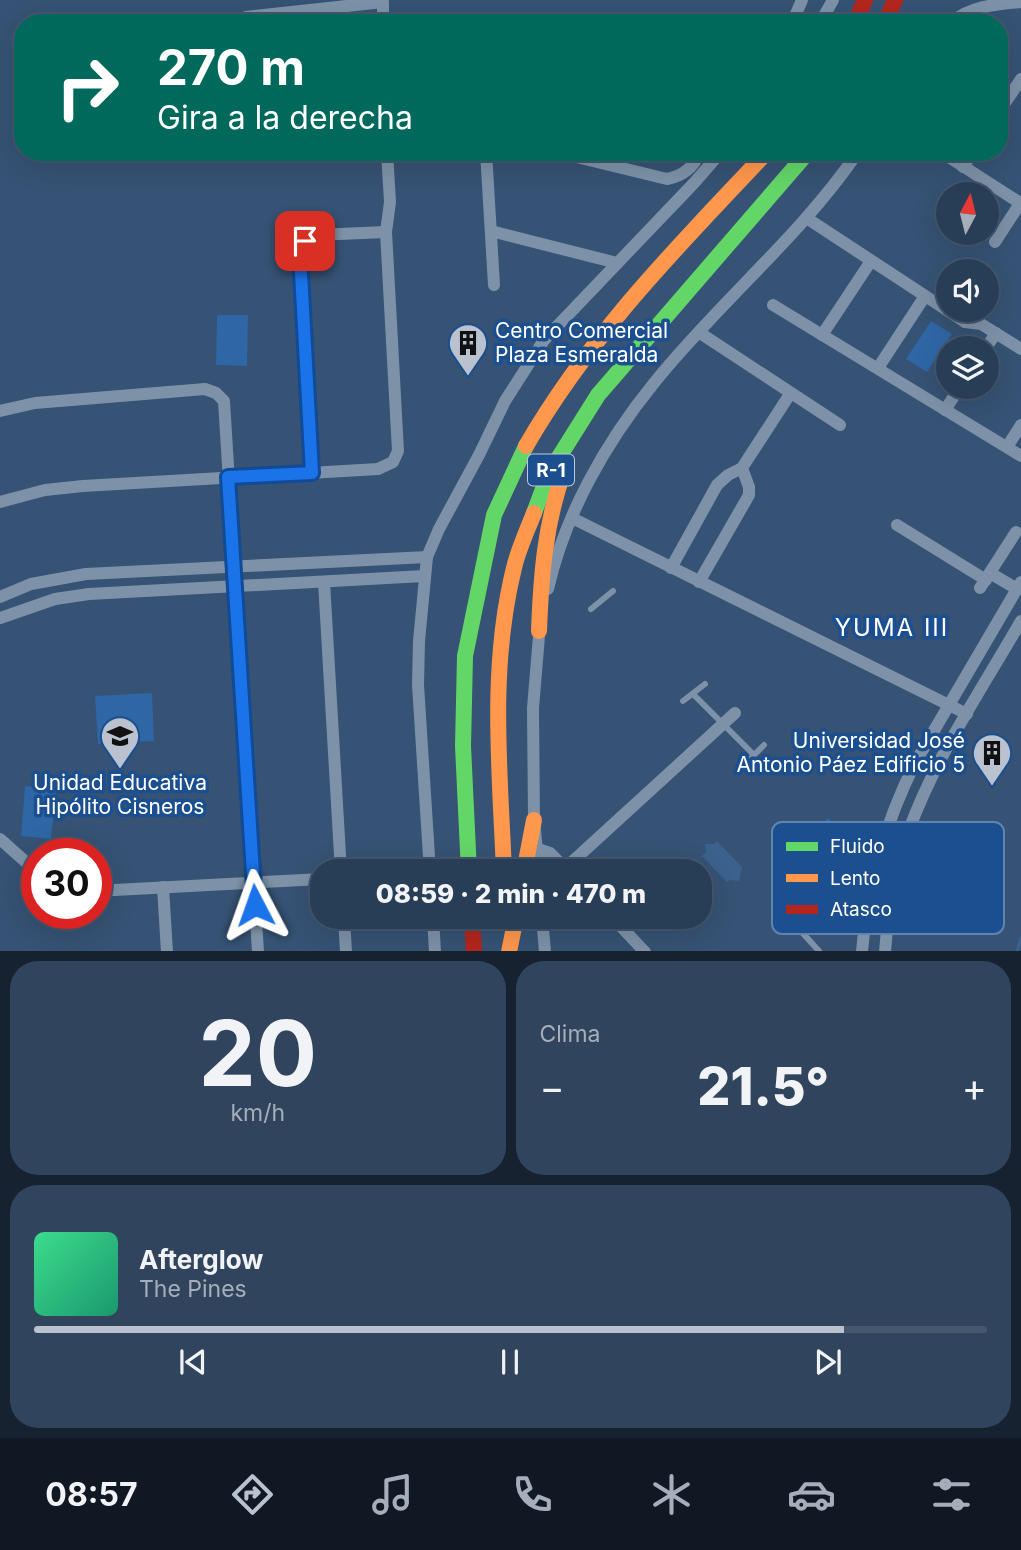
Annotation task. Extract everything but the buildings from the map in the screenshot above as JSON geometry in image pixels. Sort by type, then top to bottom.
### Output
[{"type":"main road","name":"R-1","points":[[468,859],[464,669],[475,601],[495,512],[519,456],[558,392],[599,335],[759,161]]},
{"type":"main road","name":"R-1","points":[[503,859],[498,732],[500,645],[514,567],[549,473],[592,404],[800,161]]},
{"type":"main road","points":[[539,631],[541,560],[549,515],[558,485],[592,404]]},
{"type":"main road","points":[[526,859],[534,820]]},
{"type":"main road","points":[[473,929],[474,951]]},
{"type":"main road","points":[[506,929],[508,951]]},
{"type":"main road","points":[[508,951],[513,929]]},
{"type":"street","points":[[965,14],[978,8],[1021,1]]},
{"type":"street","points":[[273,14],[383,2],[383,14]]},
{"type":"street","points":[[1008,98],[1021,79]]},
{"type":"street","points":[[0,502],[45,490],[378,469],[393,462],[398,452],[386,232],[390,202],[388,161]]},
{"type":"street","points":[[487,161],[494,285]]},
{"type":"street","points":[[593,161],[667,179],[677,177],[690,169],[695,161]]},
{"type":"street","points":[[428,859],[418,685],[427,557],[439,529],[523,370],[544,340],[713,161]]},
{"type":"street","points":[[538,859],[534,820],[533,708],[539,631],[551,575],[572,518],[604,453],[629,415],[699,333],[808,219],[852,161]]},
{"type":"street","points":[[954,161],[1021,202],[999,236]]},
{"type":"street","points":[[963,167],[967,161]]},
{"type":"street","points":[[808,219],[936,303]]},
{"type":"street","points":[[491,231],[617,262]]},
{"type":"street","points":[[312,473],[300,255],[305,241],[316,234],[386,232]]},
{"type":"street","points":[[822,335],[871,261]]},
{"type":"street","points":[[878,368],[925,296]]},
{"type":"street","points":[[773,305],[1021,456]]},
{"type":"street","points":[[965,322],[981,324],[1021,349]]},
{"type":"street","points":[[699,333],[839,425]]},
{"type":"street","points":[[0,411],[34,403],[205,389],[216,393],[224,401],[258,951]]},
{"type":"street","points":[[671,568],[717,485],[742,468],[790,394]]},
{"type":"street","points":[[945,410],[952,399]]},
{"type":"street","points":[[1007,447],[1021,425]]},
{"type":"street","points":[[699,582],[749,495],[742,468]]},
{"type":"street","points":[[572,518],[967,714]]},
{"type":"street","points":[[889,822],[915,763],[1019,586],[985,580],[897,525]]},
{"type":"street","points":[[985,580],[1016,532]]},
{"type":"street","points":[[0,597],[31,584],[86,574],[427,557]]},
{"type":"street","points":[[0,618],[55,599],[89,594],[424,576]]},
{"type":"street","points":[[324,582],[340,859]]},
{"type":"street","points":[[912,822],[928,782],[1021,621]]},
{"type":"street","points":[[577,859],[735,713]]},
{"type":"street","points":[[0,839],[21,858]]},
{"type":"street","points":[[538,849],[550,853],[555,859]]},
{"type":"street","points":[[112,890],[310,879]]},
{"type":"street","points":[[163,887],[167,951]]},
{"type":"street","points":[[345,929],[346,951]]},
{"type":"street","points":[[434,929],[435,951]]},
{"type":"street","points":[[543,929],[545,951]]},
{"type":"street","points":[[624,929],[645,951]]},
{"type":"lane","points":[[591,609],[613,591]]},
{"type":"lane","points":[[683,701],[705,684]]},
{"type":"lane","points":[[693,694],[753,754]]},
{"type":"lane","points":[[744,765],[764,745]]},
{"type":"lane","points":[[803,934],[818,951]]},
{"type":"shaded area","points":[[217,315],[248,315],[247,366],[216,365]]},
{"type":"shaded area","points":[[931,321],[952,334],[936,336],[936,358],[927,372],[906,359]]},
{"type":"shaded area","points":[[152,693],[154,741],[98,744],[95,696]]},
{"type":"shaded area","points":[[25,786],[56,789],[51,838],[21,836]]},
{"type":"shaded area","points":[[717,841],[742,867],[739,881],[727,882],[712,866],[712,859],[702,856],[706,852],[705,844],[714,844]]},
{"type":"waterway","points":[[1017,951],[1021,938]]},
{"type":"traffic: fast","points":[[534,513],[549,473],[598,395],[800,161]]},
{"type":"traffic: fast","points":[[468,859],[463,746],[465,656],[494,515],[526,446]]},
{"type":"traffic: slow","points":[[526,446],[551,405],[607,329],[669,257],[759,161]]},
{"type":"traffic: slow","points":[[539,631],[545,550],[552,510],[564,471]]},
{"type":"traffic: slow","points":[[503,859],[498,720],[501,643],[514,568],[534,513]]},
{"type":"traffic: slow","points":[[526,859],[534,820]]},
{"type":"traffic: slow","points":[[509,951],[514,929]]},
{"type":"traffic: jam","points":[[859,14],[865,0]]},
{"type":"traffic: jam","points":[[889,14],[895,0]]},
{"type":"traffic: jam","points":[[473,929],[474,951]]},
{"type":"place","name":"Centro Comercial Plaza Esmeralda","points":[[468,377]]},
{"type":"place","name":"Unidad Educativa Hipólito Cisneros","points":[[120,770]]},
{"type":"place","name":"Universidad José Antonio Páez Edificio 5","points":[[992,787]]},
{"type":"district","name":"YUMA III","points":[[892,628]]},
{"type":"route","points":[[255,905],[228,477],[312,473],[300,255],[305,241]]}]
